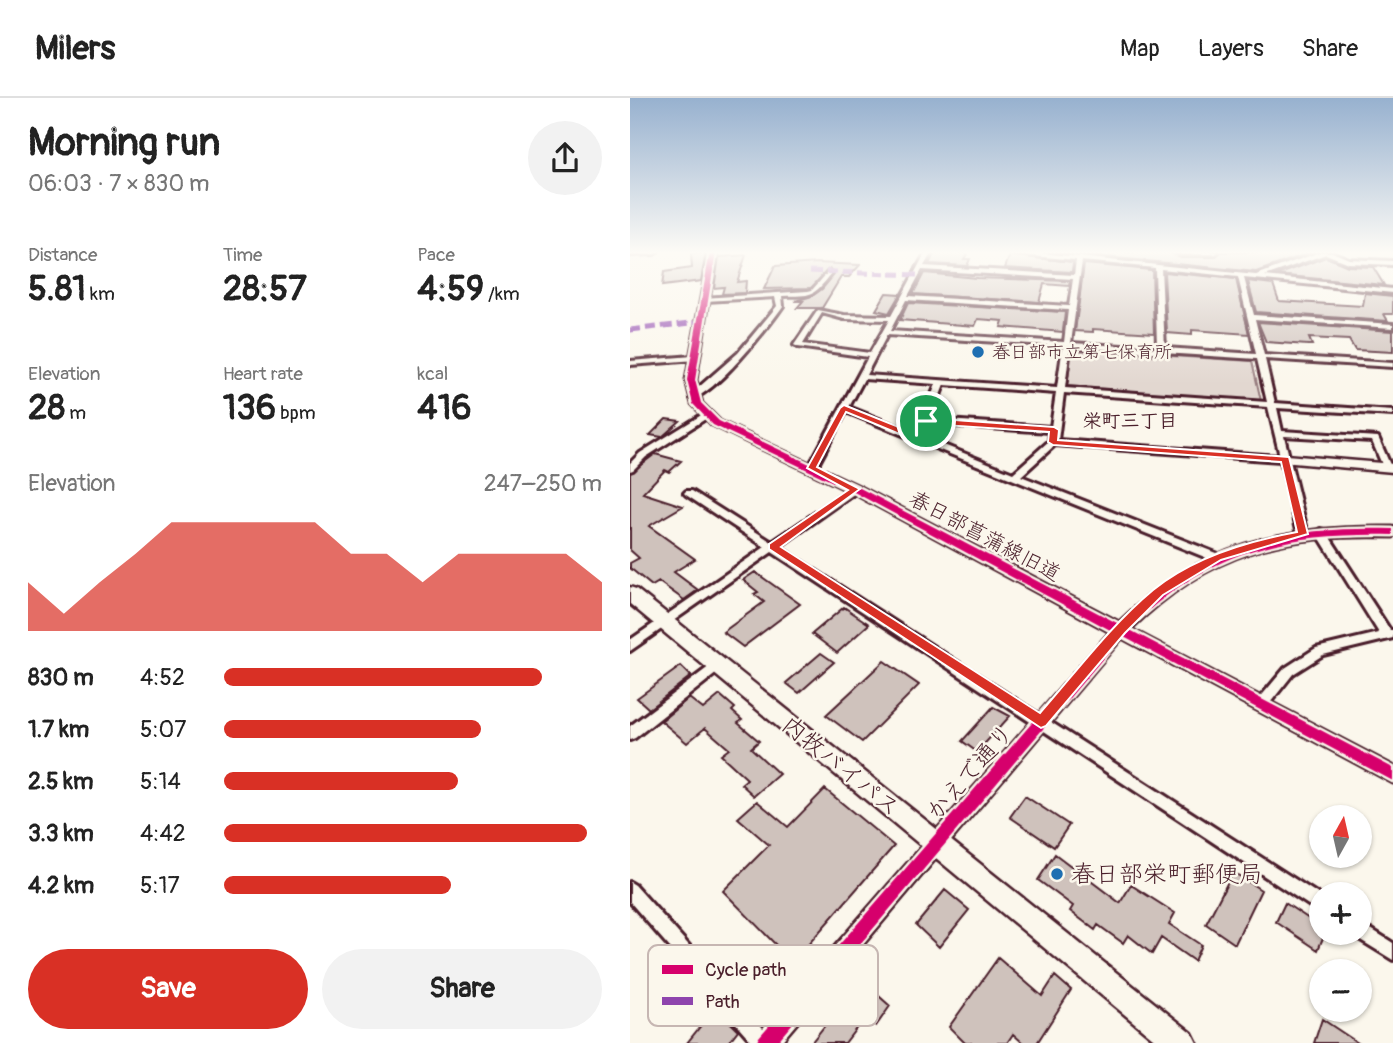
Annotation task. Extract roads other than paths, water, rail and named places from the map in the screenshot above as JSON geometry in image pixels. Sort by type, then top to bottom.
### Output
[{"type":"main road","name":"内牧バイパス","points":[[630,594],[1182,1043]]},
{"type":"street","points":[[747,296],[705,299],[693,358],[691,380],[694,396],[738,359],[758,337],[780,306],[778,296]]},
{"type":"street","points":[[1014,477],[1053,442],[1073,296]]},
{"type":"street","points":[[1159,296],[1161,351]]},
{"type":"street","points":[[1245,296],[1303,534]]},
{"type":"street","points":[[811,468],[905,298],[1072,308]]},
{"type":"street","points":[[873,356],[798,345],[820,311],[844,317],[894,318]]},
{"type":"street","points":[[1250,317],[1393,326]]},
{"type":"street","points":[[885,333],[1393,365]]},
{"type":"street","points":[[630,363],[693,358]]},
{"type":"street","points":[[861,376],[1393,414]]},
{"type":"street","points":[[919,439],[941,382]]},
{"type":"street","name":"春日部菖蒲線旧道","points":[[694,396],[706,415],[733,432],[855,489],[1393,775]]},
{"type":"street","points":[[844,408],[1217,558]]},
{"type":"street","points":[[630,468],[643,455],[706,415]]},
{"type":"street","points":[[926,421],[1054,430]]},
{"type":"street","points":[[1279,433],[1375,439],[1390,468]]},
{"type":"street","points":[[1053,442],[1390,468]]},
{"type":"street","points":[[630,646],[855,489]]},
{"type":"street","points":[[690,493],[1309,897]]},
{"type":"street","points":[[1262,704],[1289,671],[1320,651],[1390,634],[1321,533]]},
{"type":"street","name":"かえで通り","points":[[850,945],[1121,629],[1159,592],[1217,558],[1262,542],[1303,534],[1393,533]]},
{"type":"street","points":[[630,734],[718,666]]},
{"type":"street","points":[[630,890],[679,945]]},
{"type":"street","points":[[1372,938],[1393,951]]},
{"type":"street","points":[[750,1026],[765,1043]]},
{"type":"street","name":"かえで通り","points":[[765,1043],[780,1026]]},
{"type":"place","name":"春日部市立第七保育所","points":[[978,352]]},
{"type":"place","name":"春日部栄町郵便局","points":[[1057,874]]},
{"type":"district","name":"栄町三丁目","points":[[1130,420]]}]
